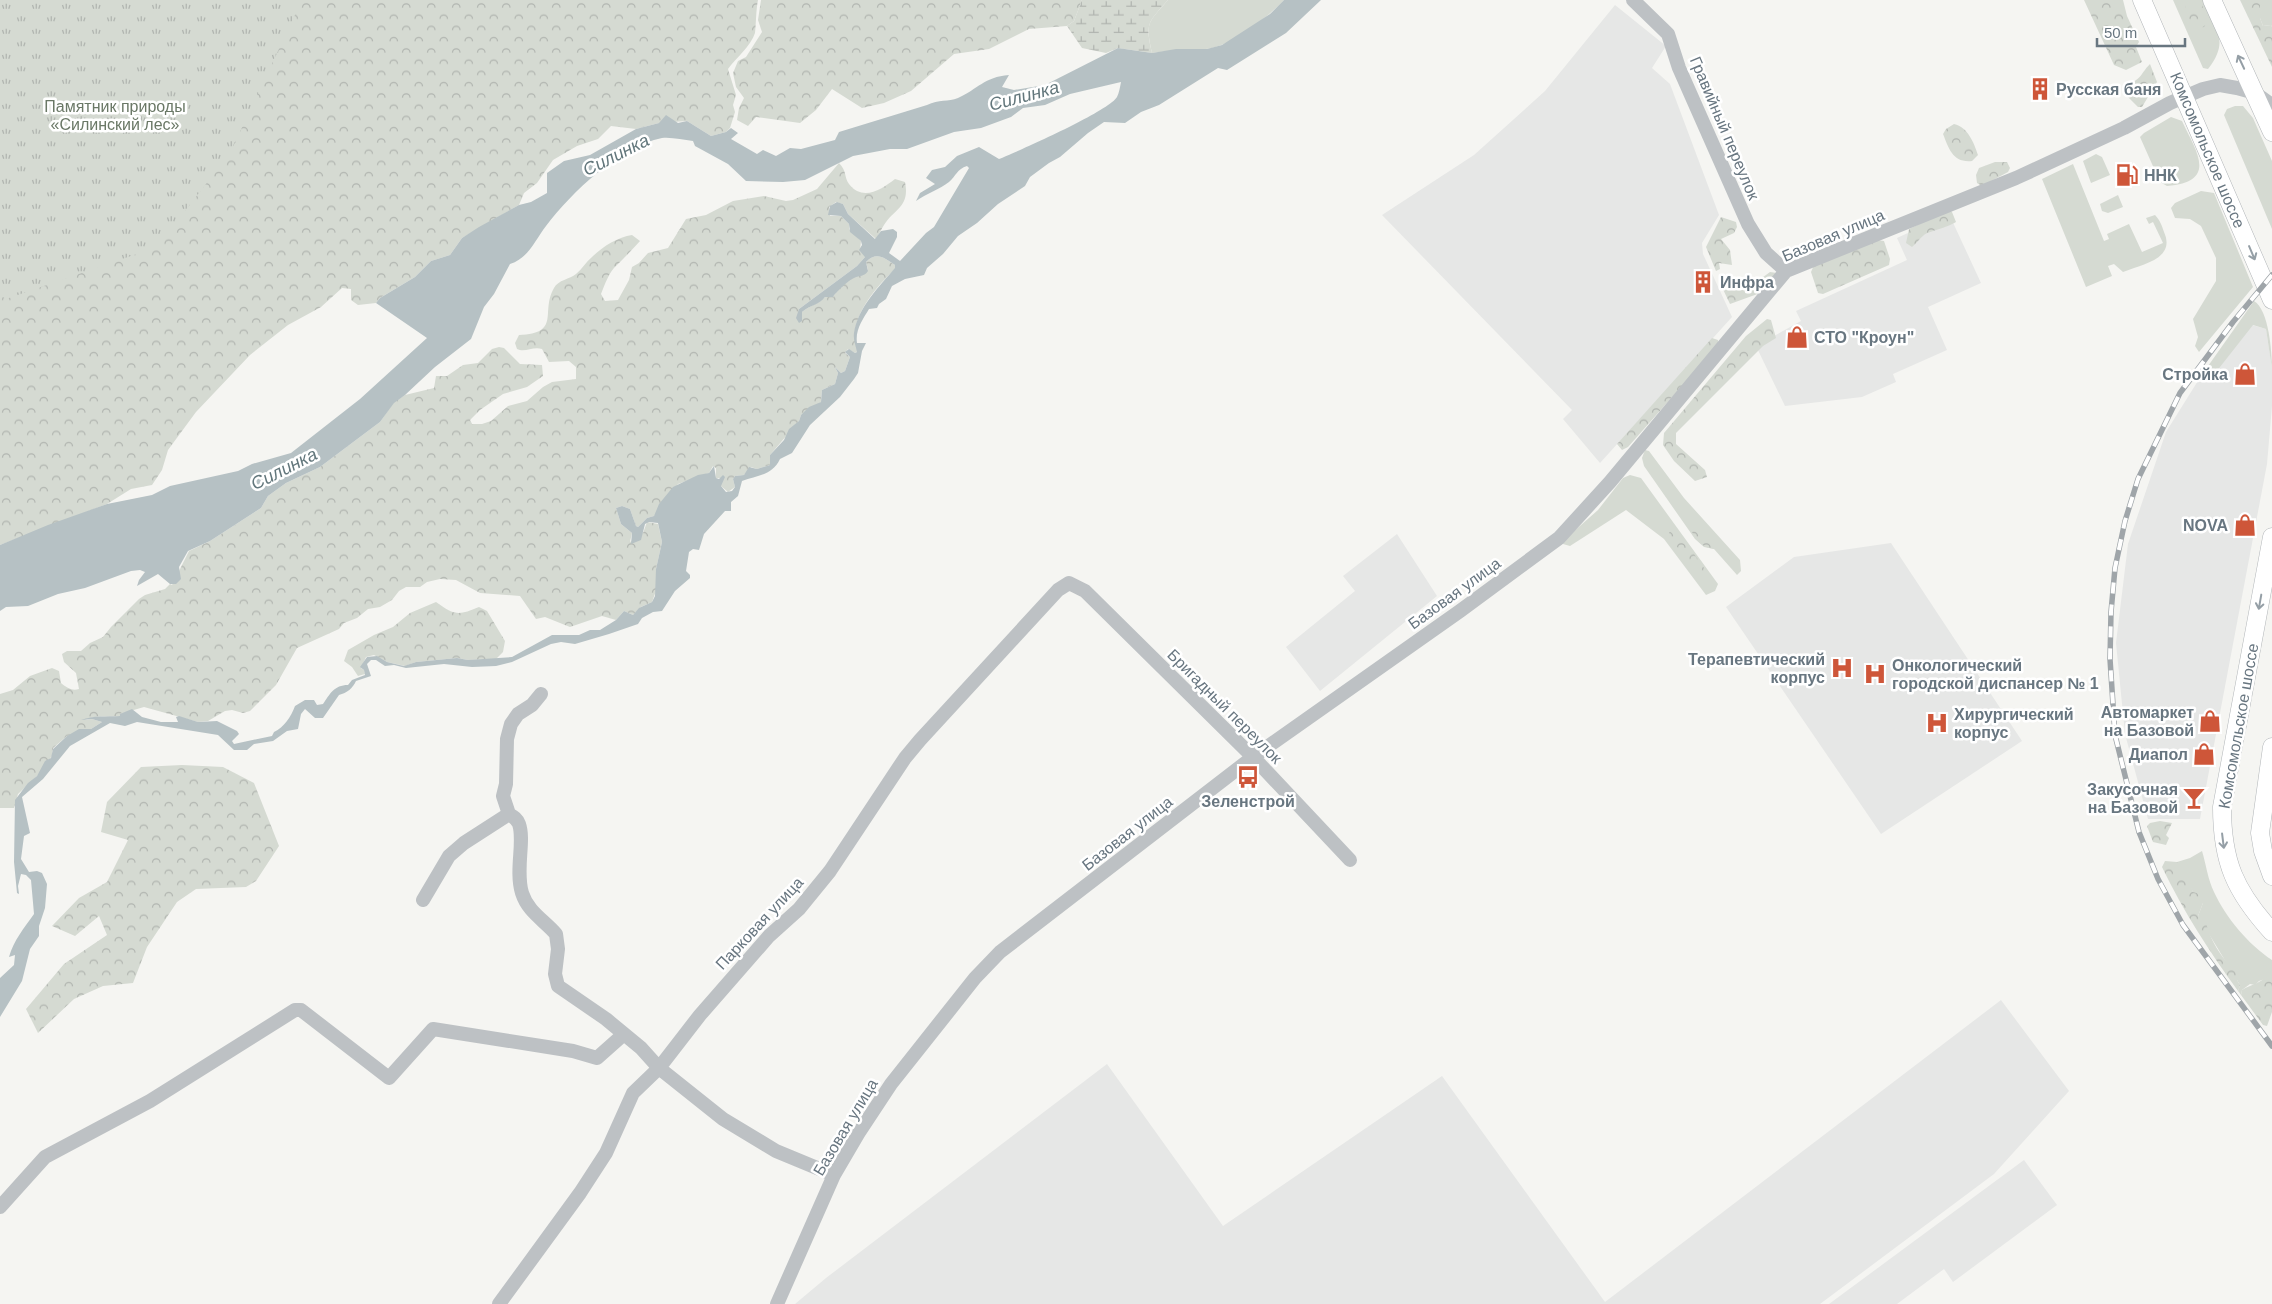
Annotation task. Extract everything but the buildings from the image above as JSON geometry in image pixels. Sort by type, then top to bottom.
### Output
[{"type":"main road","name":"Комсомольское шоссе","points":[[2142,0],[2272,300]]},
{"type":"main road","points":[[2212,0],[2272,132]]},
{"type":"main road","name":"Комсомольское шоссе","points":[[2272,537],[2222,806],[2222,833],[2229,866],[2250,906],[2272,932]]},
{"type":"main road","points":[[2272,747],[2260,833],[2263,851],[2272,876]]},
{"type":"street","name":"Гравийный переулок","points":[[1633,0],[1664,28],[1668,34],[1679,68],[1748,224],[1766,253],[1786,271]]},
{"type":"street","name":"Базовая улица","points":[[777,1304],[834,1175],[891,1084],[975,978],[1000,952],[1253,757],[1460,611],[1559,538],[1610,482],[1786,271],[2016,178],[2117,132],[2185,96],[2220,85],[2255,93],[2272,106]]},
{"type":"street","name":"Бригадный переулок","points":[[1069,583],[1085,591],[1253,757],[1350,860]]},
{"type":"street","name":"Парковая улица","points":[[499,1304],[580,1193],[606,1153],[633,1093],[659,1068],[700,1015],[769,936],[799,910],[823,879],[915,746],[1058,590],[1069,583]]},
{"type":"street","points":[[541,694],[532,705],[518,714],[511,724],[507,738],[506,784],[503,796],[508,814],[515,818],[521,831],[518,865],[519,882],[523,895],[533,913],[556,934],[558,949],[554,974],[558,986],[624,1034],[641,1048],[659,1068],[723,1119],[776,1151],[834,1175]]},
{"type":"street","points":[[423,900],[449,856],[464,843],[508,814]]},
{"type":"street","points":[[0,1207],[45,1157],[150,1101],[295,1010],[302,1010],[389,1078],[433,1029],[573,1051],[597,1058],[624,1034]]},
{"type":"shaded area","points":[[1615,5],[1666,46],[1652,68],[1670,84],[1719,215],[1702,243],[1703,254],[1732,317],[1600,463],[1563,419],[1572,410],[1382,215],[1474,155],[1545,91]]},
{"type":"shaded area","points":[[1949,214],[1981,283],[1928,307],[1947,350],[1893,374],[1896,382],[1862,397],[1785,406],[1756,346],[1801,321],[1796,311],[1907,260],[1897,238]]},
{"type":"shaded area","points":[[2252,325],[2266,329],[2272,369],[2272,406],[2267,464],[2200,819],[2148,819],[2125,734],[2116,643],[2128,544],[2166,432],[2201,376],[2209,380]]},
{"type":"shaded area","points":[[1397,534],[1437,596],[1320,691],[1286,647],[1355,591],[1343,576]]},
{"type":"shaded area","name":"Онкологический городской диспансер № 1","points":[[1891,543],[2022,741],[1881,834],[1726,607],[1794,557]]},
{"type":"shaded area","points":[[2001,1000],[2069,1091],[1994,1174],[1820,1304],[795,1304],[826,1278],[1107,1064],[1223,1226],[1442,1076],[1605,1302]]},
{"type":"shaded area","points":[[2024,1160],[2057,1205],[1953,1282],[1944,1269],[1897,1304],[1829,1304]]},
{"type":"green space","points":[[0,0],[758,0],[753,38],[728,69],[736,95],[733,105],[735,112],[730,128],[726,132],[711,136],[687,121],[659,123],[636,129],[611,126],[598,139],[577,146],[553,160],[537,183],[524,193],[519,205],[462,238],[450,255],[431,261],[415,277],[380,298],[376,303],[358,305],[351,300],[351,289],[342,288],[321,307],[288,325],[250,355],[196,412],[168,450],[162,470],[152,485],[131,489],[107,504],[0,545]]},
{"type":"green space","name":"Памятник природы «Силинский лес»","points":[[0,0],[302,0],[230,153],[157,247],[6,299],[0,295]]},
{"type":"green space","points":[[761,0],[1082,0],[1074,21],[1067,26],[1029,29],[989,49],[954,54],[911,91],[884,103],[862,108],[832,89],[816,110],[800,123],[756,117],[748,126],[737,120],[739,108],[744,98],[736,87],[733,73],[738,61],[746,57],[762,32],[758,20]]},
{"type":"green space","points":[[1082,0],[1168,0],[1150,24],[1149,35],[1152,53],[1118,48],[1106,53],[1082,48],[1067,26],[1074,21]]},
{"type":"green space","points":[[1168,0],[1284,0],[1258,23],[1226,43],[1206,49],[1152,53],[1149,35],[1150,24]]},
{"type":"green space","points":[[2084,0],[2123,0],[2127,16],[2139,42],[2136,47],[2142,62],[2126,70],[2114,65]]},
{"type":"green space","points":[[2173,0],[2203,0],[2216,27],[2220,43],[2215,59],[2208,69],[2203,68]]},
{"type":"green space","points":[[2187,0],[2200,0],[2208,21],[2204,27],[2199,28],[2195,26],[2190,20],[2186,12]]},
{"type":"green space","points":[[2240,0],[2260,0],[2260,18],[2263,26],[2271,25],[2272,27],[2272,67]]},
{"type":"green space","points":[[2260,0],[2272,0],[2272,27],[2271,25],[2263,26],[2260,18]]},
{"type":"green space","points":[[2150,64],[2157,82],[2142,107],[2138,107],[2128,97],[2129,88]]},
{"type":"green space","points":[[2243,106],[2253,118],[2272,161],[2272,229],[2224,115],[2227,109]]},
{"type":"green space","points":[[2171,117],[2182,121],[2193,143],[2199,163],[2198,172],[2193,178],[2183,183],[2167,186],[2160,182],[2140,137]]},
{"type":"green space","points":[[1954,124],[1963,128],[1972,141],[1978,155],[1972,161],[1960,160],[1947,145],[1943,134],[1946,129]]},
{"type":"green space","points":[[2096,154],[2102,157],[2110,175],[2091,183],[2083,161]]},
{"type":"green space","points":[[1995,162],[2007,162],[2010,168],[2008,172],[1982,186],[1977,183],[1976,175],[1979,168]]},
{"type":"green space","points":[[839,163],[847,181],[854,189],[866,193],[872,192],[884,187],[895,179],[905,182],[905,197],[876,239],[848,214],[843,204],[836,202],[829,207],[830,216],[841,216],[849,224],[849,229],[861,241],[860,251],[865,254],[865,257],[857,266],[799,309],[802,320],[802,312],[825,297],[833,297],[839,289],[854,277],[866,272],[868,270],[866,262],[870,259],[877,256],[884,258],[895,265],[895,269],[871,296],[859,317],[855,329],[858,351],[855,353],[848,349],[845,353],[850,357],[845,371],[841,373],[835,367],[838,373],[835,384],[822,390],[821,402],[801,415],[799,421],[770,455],[770,465],[757,469],[751,467],[744,475],[735,476],[733,479],[735,487],[728,492],[721,486],[720,478],[716,478],[716,468],[713,466],[709,473],[678,484],[654,516],[647,518],[638,527],[630,509],[622,506],[616,508],[621,524],[632,533],[630,542],[643,533],[647,522],[658,524],[662,542],[656,569],[656,591],[652,602],[641,607],[633,615],[624,611],[616,620],[602,616],[570,627],[545,617],[536,619],[520,596],[480,593],[456,580],[440,579],[427,582],[420,587],[406,587],[399,591],[392,600],[380,607],[368,609],[357,618],[344,623],[339,629],[297,648],[276,685],[250,711],[243,713],[232,710],[225,711],[208,721],[198,722],[144,707],[120,714],[120,716],[88,718],[84,720],[92,719],[102,722],[91,729],[67,736],[53,748],[52,756],[37,776],[18,794],[14,808],[0,808],[0,694],[13,690],[30,676],[52,668],[59,671],[63,685],[67,688],[79,689],[76,673],[64,662],[62,654],[67,651],[81,651],[90,643],[103,637],[139,599],[145,595],[165,589],[170,584],[172,585],[189,551],[210,541],[261,508],[268,496],[286,483],[320,467],[380,422],[394,402],[405,395],[434,388],[436,376],[447,376],[463,365],[478,363],[492,349],[499,347],[504,348],[520,364],[542,365],[543,376],[527,387],[503,394],[480,410],[470,420],[472,424],[482,424],[491,421],[508,406],[527,401],[552,382],[576,379],[576,367],[569,361],[549,362],[542,349],[520,350],[517,349],[515,343],[519,335],[541,330],[545,326],[550,297],[556,285],[576,274],[605,246],[632,235],[640,241],[614,268],[601,294],[605,301],[618,300],[629,280],[632,267],[639,263],[648,253],[668,248],[686,219],[706,215],[733,201],[764,196],[786,201],[793,200],[817,189]]},
{"type":"green space","points":[[2073,164],[2104,241],[2109,239],[2107,234],[2129,224],[2142,252],[2163,243],[2153,222],[2149,224],[2146,218],[2155,215],[2162,225],[2167,241],[2162,254],[2148,263],[2123,272],[2114,264],[2108,266],[2112,276],[2086,287],[2042,179]]},
{"type":"green space","points":[[2201,191],[2214,193],[2253,287],[2199,352],[2195,346],[2198,337],[2193,319],[2216,281],[2216,258],[2201,226],[2190,219],[2175,218],[2171,208],[2175,203]]},
{"type":"green space","points":[[2118,195],[2123,207],[2108,213],[2102,211],[2100,204]]},
{"type":"green space","points":[[1949,210],[1952,212],[1956,222],[1922,236],[1912,247],[1906,243],[1909,229]]},
{"type":"green space","points":[[1721,217],[1736,222],[1737,227],[1734,233],[1721,239],[1730,250],[1732,265],[1719,263],[1720,269],[1716,271],[1706,247]]},
{"type":"green space","points":[[1877,240],[1884,241],[1890,259],[1889,265],[1823,294],[1818,293],[1811,272],[1814,265]]},
{"type":"green space","points":[[1770,272],[1777,273],[1763,292],[1730,304],[1720,283],[1724,280],[1731,287],[1747,285]]},
{"type":"green space","points":[[2254,301],[2263,313],[2269,332],[2272,369],[2266,329],[2253,325],[2209,381],[2201,376]]},
{"type":"green space","points":[[1767,319],[1771,320],[1776,338],[1763,346],[1676,433],[1676,444],[1705,470],[1707,477],[1695,481],[1674,461],[1663,445],[1664,433],[1746,336]]},
{"type":"green space","points":[[1712,338],[1718,340],[1718,345],[1628,447],[1622,450],[1617,444]]},
{"type":"green space","points":[[1645,450],[1649,451],[1684,498],[1740,560],[1741,571],[1737,575],[1714,549],[1704,547],[1695,539],[1644,466],[1642,458]]},
{"type":"green space","points":[[1630,475],[1641,478],[1718,584],[1715,591],[1706,595],[1664,539],[1626,510],[1570,546],[1563,544],[1564,540],[1598,510],[1623,478]]},
{"type":"green space","points":[[1693,527],[1697,527],[1714,543],[1714,549],[1706,547],[1698,541],[1691,530]]},
{"type":"green space","points":[[1672,528],[1677,530],[1714,582],[1715,587],[1710,589],[1671,539],[1669,533]]},
{"type":"green space","points":[[436,602],[447,610],[456,613],[466,612],[479,607],[487,611],[505,641],[503,652],[496,659],[468,660],[457,658],[416,662],[405,666],[387,662],[374,655],[366,657],[361,668],[365,674],[358,676],[352,667],[344,661],[348,650],[374,635],[393,627],[410,613]]},
{"type":"green space","points":[[182,765],[223,767],[254,783],[279,846],[256,881],[246,887],[196,889],[177,902],[147,947],[133,983],[103,986],[74,999],[38,1033],[26,1009],[64,964],[107,935],[99,916],[75,936],[52,926],[79,898],[107,882],[128,840],[101,832],[107,802],[141,767]]},
{"type":"green space","points":[[2160,821],[2172,823],[2166,835],[2169,838],[2166,845],[2153,842],[2147,826],[2150,823]]},
{"type":"green space","points":[[2202,851],[2212,887],[2231,921],[2254,946],[2272,960],[2272,977],[2259,981],[2255,985],[2250,984],[2242,990],[2241,995],[2238,991],[2240,985],[2198,916],[2203,903],[2193,892],[2177,862],[2190,858]]},
{"type":"green space","points":[[2165,861],[2177,862],[2185,871],[2193,892],[2203,895],[2203,903],[2198,916],[2205,920],[2212,939],[2222,956],[2239,973],[2237,980],[2240,985],[2238,991],[2207,946],[2179,899],[2162,867]]},
{"type":"green space","points":[[2267,975],[2272,977],[2272,1012],[2267,1026],[2263,1025],[2241,995],[2242,990],[2259,982]]},
{"type":"water","name":"Силинка","points":[[1284,0],[1321,0],[1286,33],[1227,70],[1218,68],[1159,105],[1141,112],[1125,123],[1104,122],[1060,157],[1030,177],[1025,186],[998,204],[977,223],[958,236],[943,254],[927,268],[924,275],[905,279],[892,286],[886,299],[877,308],[869,309],[860,325],[857,343],[866,343],[862,351],[858,373],[854,379],[840,397],[810,425],[792,453],[780,459],[777,465],[768,472],[742,481],[738,496],[731,502],[731,511],[725,511],[704,534],[699,550],[693,549],[689,552],[686,571],[690,578],[675,591],[662,611],[653,612],[642,618],[638,624],[609,634],[575,644],[561,642],[551,644],[512,662],[496,666],[472,667],[444,664],[406,668],[394,665],[385,666],[376,660],[371,660],[367,664],[371,676],[356,681],[349,690],[339,695],[323,718],[315,718],[305,709],[301,714],[298,729],[287,731],[273,741],[254,744],[247,750],[234,750],[218,735],[137,722],[125,726],[110,723],[70,746],[43,779],[22,797],[30,833],[24,836],[21,859],[29,872],[37,871],[42,873],[47,884],[45,908],[39,926],[39,936],[30,949],[22,981],[0,1017],[0,978],[14,965],[15,955],[9,957],[11,951],[34,914],[31,880],[26,875],[21,874],[18,886],[19,894],[17,893],[14,862],[15,800],[28,783],[37,776],[45,761],[51,758],[53,749],[67,736],[79,729],[91,729],[102,722],[92,719],[81,720],[95,717],[120,716],[120,714],[132,709],[142,717],[161,722],[178,722],[176,717],[179,716],[198,722],[217,721],[237,731],[239,734],[232,741],[234,744],[272,736],[287,721],[295,706],[305,700],[314,700],[317,705],[323,704],[336,688],[348,685],[352,680],[365,675],[364,670],[360,667],[367,657],[377,656],[387,662],[404,666],[416,662],[457,658],[468,660],[512,657],[552,635],[579,635],[590,630],[600,630],[616,620],[624,611],[633,615],[639,608],[652,602],[655,596],[656,569],[662,542],[658,523],[649,522],[645,524],[641,540],[631,544],[632,533],[621,524],[616,508],[622,506],[630,509],[638,527],[647,518],[654,516],[659,504],[673,487],[698,475],[709,473],[714,466],[716,478],[719,479],[723,475],[725,477],[721,486],[726,492],[732,491],[735,487],[733,479],[735,476],[744,475],[749,467],[757,469],[770,465],[770,455],[784,440],[789,429],[799,421],[801,415],[809,407],[821,402],[822,390],[835,384],[838,373],[835,367],[841,373],[845,371],[850,357],[845,352],[849,349],[855,353],[857,352],[854,336],[860,315],[870,298],[895,268],[895,265],[884,258],[877,256],[870,259],[866,262],[868,271],[865,274],[849,281],[833,297],[825,297],[802,312],[802,321],[799,323],[796,318],[799,309],[857,266],[865,257],[859,250],[862,245],[861,241],[850,232],[849,224],[841,216],[828,215],[830,206],[837,202],[843,204],[848,214],[875,239],[881,231],[893,229],[897,232],[897,237],[889,253],[900,261],[934,227],[969,168],[967,166],[961,169],[949,182],[916,201],[920,193],[935,184],[926,178],[932,170],[945,167],[957,156],[979,147],[999,159],[1043,140],[1081,121],[1110,103],[1117,97],[1121,82],[1070,94],[1045,105],[1023,108],[1011,117],[981,128],[954,132],[907,149],[890,149],[853,156],[805,180],[783,182],[746,181],[728,164],[695,146],[693,141],[662,138],[646,143],[613,161],[583,186],[546,226],[527,253],[510,264],[494,294],[484,307],[471,339],[394,403],[380,422],[320,467],[286,483],[268,496],[261,508],[210,541],[188,551],[179,567],[181,579],[176,584],[170,584],[158,574],[137,586],[145,572],[140,570],[131,571],[85,588],[58,594],[28,606],[6,607],[0,611],[0,545],[48,525],[107,504],[152,495],[170,486],[238,471],[252,464],[291,453],[360,399],[427,338],[376,303],[380,298],[415,277],[431,261],[450,255],[462,238],[479,227],[519,205],[531,202],[547,193],[547,173],[564,161],[590,155],[636,129],[659,123],[666,115],[678,123],[687,121],[711,136],[726,132],[731,128],[738,133],[731,139],[757,154],[763,150],[776,156],[790,148],[801,149],[835,140],[839,132],[936,102],[958,98],[987,81],[1000,76],[1009,75],[1002,87],[1014,90],[1045,85],[1118,48],[1152,53],[1176,49],[1207,49],[1222,45],[1270,14]]},
{"type":"railway","points":[[2272,275],[2233,322],[2180,393],[2138,479],[2125,521],[2115,568],[2111,612],[2110,659],[2115,735],[2139,832],[2158,879],[2183,925],[2272,1046]]},
{"type":"place","name":"Русская баня","points":[[2040,89]]},
{"type":"place","name":"ННК","points":[[2127,175]]},
{"type":"place","name":"Инфра","points":[[1703,282]]},
{"type":"place","name":"СТО \"Кроун\"","points":[[1797,337]]},
{"type":"place","name":"Стройка","points":[[2245,374]]},
{"type":"place","name":"NOVA","points":[[2245,525]]},
{"type":"place","name":"Терапевтический корпус","points":[[1842,668]]},
{"type":"place","name":"Онкологический городской диспансер № 1","points":[[1875,674]]},
{"type":"place","name":"Автомаркет на Базовой","points":[[2210,721]]},
{"type":"place","name":"Хирургический корпус","points":[[1937,723]]},
{"type":"place","name":"Диапол","points":[[2204,754]]},
{"type":"place","name":"Зеленстрой","points":[[1248,777]]},
{"type":"place","name":"Закусочная на Базовой","points":[[2194,798]]}]
